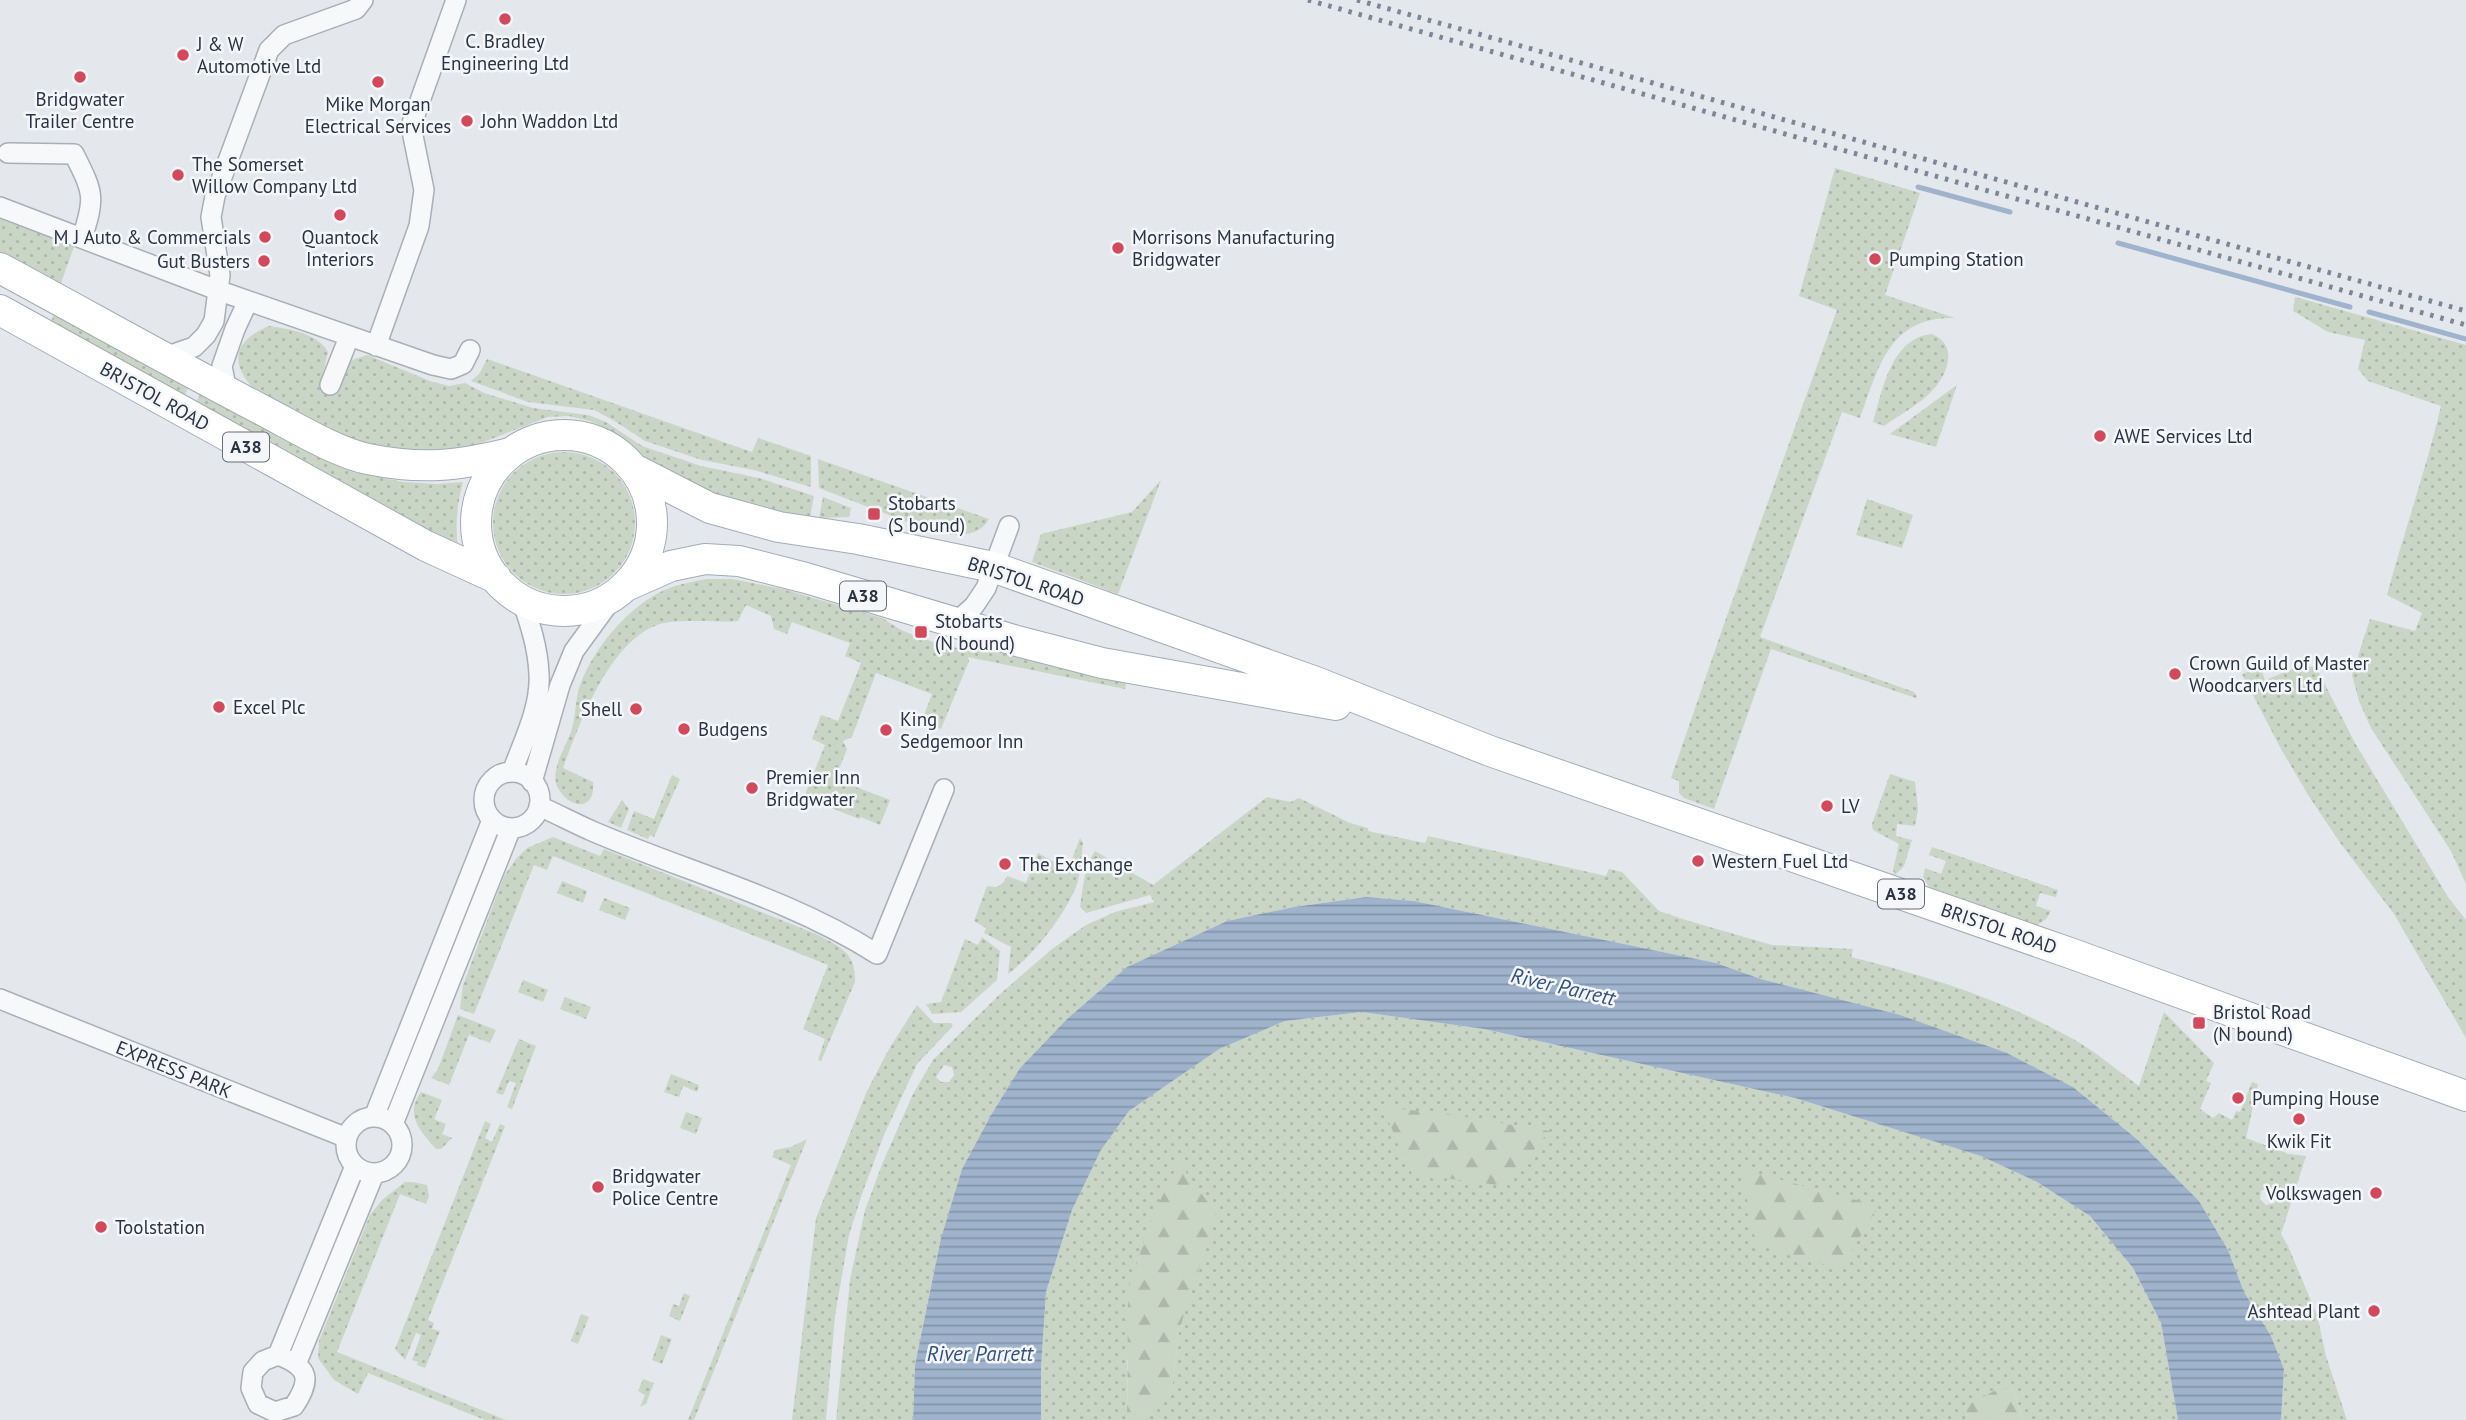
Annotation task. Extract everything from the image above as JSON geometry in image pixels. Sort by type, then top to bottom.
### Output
[{"type":"main road","name":"BRISTOL ROAD","points":[[0,268],[227,392],[365,459],[418,467],[461,465],[510,453]]},
{"type":"main road","name":"BRISTOL ROAD","points":[[0,310],[426,546],[496,579]]},
{"type":"main road","points":[[546,436],[575,436],[604,444],[620,454],[634,469],[645,487],[651,507],[652,529],[648,550],[639,569],[620,591],[592,606],[568,611],[544,609],[522,600],[496,579],[485,562],[479,543],[477,513],[485,485],[496,467],[510,453],[546,436]]},
{"type":"main road","name":"BRISTOL ROAD","points":[[634,469],[710,508],[768,524],[939,554],[993,567],[1316,682],[1490,751],[2082,958],[2466,1096]]},
{"type":"main road","name":"BRISTOL ROAD","points":[[620,591],[671,566],[705,559],[739,561],[1017,642],[1101,663],[1412,721]]},
{"type":"street","points":[[165,357],[194,347],[206,335],[214,321],[220,275],[211,217],[215,196],[269,50],[284,34],[356,9],[363,0]]},
{"type":"street","points":[[376,346],[419,226],[424,190],[411,127],[456,0]]},
{"type":"street","points":[[8,153],[74,155],[91,187],[91,212],[82,238]]},
{"type":"street","points":[[0,207],[217,290],[349,337],[451,369],[463,364],[470,349]]},
{"type":"street","points":[[227,392],[222,366],[248,301]]},
{"type":"street","points":[[330,385],[349,337]]},
{"type":"street","points":[[956,623],[974,606],[986,588],[1009,526]]},
{"type":"street","points":[[533,782],[559,685],[575,651],[620,591]]},
{"type":"street","points":[[512,772],[535,708],[540,676],[530,624],[522,600]]},
{"type":"street","points":[[512,772],[533,782],[537,789],[539,806],[529,822],[511,828],[492,820],[484,805],[486,790],[495,778],[512,772]]},
{"type":"street","points":[[539,806],[593,831],[717,878],[843,932],[877,954],[944,789]]},
{"type":"street","points":[[374,1117],[492,820]]},
{"type":"street","points":[[393,1124],[511,828]]},
{"type":"street","name":"EXPRESS PARK","points":[[0,999],[347,1138]]},
{"type":"street","points":[[374,1117],[393,1124],[401,1138],[401,1153],[391,1168],[374,1174],[361,1171],[347,1153],[347,1138],[358,1123],[374,1117]]},
{"type":"street","points":[[278,1354],[297,1362],[305,1374],[305,1389],[294,1406],[275,1412],[258,1404],[251,1388],[253,1372],[263,1361],[278,1354],[355,1166]]},
{"type":"street","points":[[297,1362],[374,1174]]},
{"type":"green space","points":[[1835,168],[1920,193],[1885,295],[1955,318],[1933,320],[1915,326],[1901,335],[1881,363],[1860,418],[1842,412],[1760,637],[1914,692],[1917,696],[1916,698],[1771,649],[1714,809],[1684,798],[1679,793],[1679,781],[1671,778],[1837,310],[1799,296]]},
{"type":"green space","points":[[0,217],[75,244],[61,283],[32,275],[0,258]]},
{"type":"green space","points":[[2295,297],[2466,345],[2466,884],[2451,851],[2371,728],[2359,701],[2352,675],[2370,619],[2415,631],[2422,613],[2387,595],[2441,406],[2368,381],[2358,369],[2365,340],[2328,332],[2293,311]]},
{"type":"green space","points":[[56,311],[190,385],[182,399],[49,325]]},
{"type":"green space","points":[[269,326],[302,333],[323,346],[328,352],[320,386],[338,391],[347,365],[352,360],[367,355],[430,381],[449,386],[465,383],[484,393],[533,408],[588,415],[606,422],[642,446],[701,466],[759,478],[814,496],[810,517],[778,514],[728,501],[656,465],[611,431],[590,421],[569,416],[548,417],[463,450],[426,454],[348,441],[254,389],[246,379],[238,360],[242,345]]},
{"type":"green space","points":[[1932,334],[1941,339],[1948,353],[1948,362],[1941,379],[1925,398],[1884,426],[1873,422],[1885,381],[1898,355],[1918,338]]},
{"type":"green space","points":[[487,359],[752,452],[758,438],[811,456],[811,487],[754,470],[702,460],[645,441],[594,410],[528,402],[471,381],[479,374]]},
{"type":"green space","points":[[1957,385],[1936,447],[1890,434]]},
{"type":"green space","points":[[202,391],[364,474],[403,482],[463,482],[457,515],[458,548],[194,405]]},
{"type":"green space","points":[[564,452],[591,457],[614,473],[630,496],[635,523],[630,550],[614,573],[591,589],[564,594],[537,589],[514,573],[498,550],[493,523],[498,496],[514,473],[537,457]]},
{"type":"green space","points":[[818,459],[989,519],[978,530],[962,535],[928,530],[819,488]]},
{"type":"green space","points":[[1161,480],[1118,594],[1032,562],[1041,534],[1132,512]]},
{"type":"green space","points":[[823,497],[851,508],[849,517],[819,518]]},
{"type":"green space","points":[[1867,499],[1913,515],[1902,548],[1856,535]]},
{"type":"green space","points":[[706,579],[732,579],[783,589],[882,618],[903,631],[947,647],[998,651],[1127,680],[1125,689],[968,657],[969,661],[941,729],[921,723],[932,694],[876,673],[852,737],[843,741],[847,749],[835,779],[890,800],[880,825],[804,797],[825,745],[812,739],[821,715],[838,721],[861,663],[845,656],[850,643],[792,622],[787,634],[774,629],[771,616],[746,605],[738,621],[664,623],[640,635],[624,649],[610,667],[587,708],[563,768],[593,782],[593,791],[590,798],[581,804],[569,800],[558,788],[555,775],[571,732],[580,685],[595,654],[618,625],[645,601],[675,586]]},
{"type":"green space","points":[[2301,666],[2316,667],[2355,743],[2448,897],[2466,920],[2466,1038],[2394,914],[2310,798],[2242,674],[2260,667],[2265,680]]},
{"type":"green space","points":[[1890,774],[1915,782],[1918,809],[1915,826],[1897,824],[1896,836],[1912,840],[1904,866],[1895,875],[1893,870],[1899,844],[1873,830],[1872,824]]},
{"type":"green space","points":[[672,775],[680,779],[654,837],[650,835],[648,839],[627,830],[634,811],[654,819]]},
{"type":"green space","points":[[1267,797],[1291,802],[1299,798],[1350,823],[1368,828],[1368,831],[1425,843],[1428,836],[1606,876],[1609,869],[1622,872],[1659,911],[1772,945],[1853,949],[1851,957],[1965,990],[2020,1012],[2073,1039],[2139,1086],[2164,1012],[2214,1063],[2206,1081],[2211,1083],[2200,1109],[2213,1118],[2219,1113],[2232,1120],[2236,1111],[2240,1112],[2252,1082],[2258,1084],[2246,1138],[2289,1154],[2306,1156],[2281,1234],[2317,1315],[2326,1356],[2347,1420],[2281,1420],[2284,1369],[2271,1336],[2244,1292],[2228,1250],[2199,1201],[2138,1140],[2073,1087],[2007,1053],[1716,963],[1414,901],[1366,897],[1294,907],[1227,921],[1127,967],[1067,1019],[1020,1068],[962,1169],[941,1238],[915,1365],[913,1420],[836,1420],[850,1280],[865,1210],[913,1094],[933,1060],[999,995],[1052,949],[1086,925],[1115,912],[1154,902],[1150,895],[1086,913],[1080,907],[1082,892],[1086,871],[1095,851],[1153,885]],"holes":[[[944,1065],[952,1067],[954,1075],[949,1082],[941,1082],[936,1077]],[[2269,1187],[2277,1192],[2275,1203],[2266,1205],[2260,1199],[2261,1191]]]},
{"type":"green space","points":[[622,800],[629,809],[621,828],[608,822]]},
{"type":"green space","points":[[553,837],[600,856],[604,849],[816,934],[845,952],[853,964],[855,982],[821,1061],[818,1060],[825,1039],[803,1029],[828,965],[553,856],[547,870],[534,865],[474,1014],[460,1009],[463,985],[504,876],[527,848]]},
{"type":"green space","points":[[1080,838],[1083,843],[1080,871],[1071,898],[1056,923],[1037,946],[1008,974],[1011,947],[984,933],[986,928],[974,921],[987,886],[997,887],[1007,876],[1026,883],[1038,853],[1068,870]]},
{"type":"green space","points":[[1932,847],[2058,890],[2056,897],[2040,893],[2036,906],[2051,911],[2046,919],[2037,925],[1929,887],[1923,877],[1925,868],[1941,874],[1946,861],[1929,855]]},
{"type":"green space","points":[[562,881],[587,891],[583,903],[557,893]]},
{"type":"green space","points":[[604,898],[630,908],[625,920],[599,910]]},
{"type":"green space","points":[[982,937],[1000,951],[997,980],[961,1012],[932,1014],[926,1004],[941,1002],[965,939],[978,945]]},
{"type":"green space","points":[[523,980],[548,990],[543,1002],[518,992]]},
{"type":"green space","points":[[565,997],[591,1007],[586,1019],[560,1009]]},
{"type":"green space","points":[[917,1005],[934,1023],[951,1023],[953,1026],[917,1064],[884,1135],[862,1194],[849,1235],[835,1316],[826,1420],[792,1420],[816,1218],[867,1091]]},
{"type":"green space","points":[[1362,1012],[1484,1029],[1795,1098],[1982,1156],[2037,1182],[2090,1216],[2133,1268],[2161,1323],[2178,1420],[2023,1420],[2013,1387],[1964,1407],[1968,1420],[1137,1420],[1172,1388],[1179,1331],[1190,1289],[1127,1360],[1127,1420],[1041,1420],[1046,1292],[1072,1210],[1101,1150],[1129,1111],[1218,1049],[1285,1021]]},
{"type":"green space","points":[[458,1015],[496,1030],[490,1043],[469,1035],[449,1085],[431,1078],[438,1069]]},
{"type":"green space","points":[[519,1039],[536,1046],[512,1109],[507,1107],[516,1083],[509,1081],[503,1095],[496,1093]]},
{"type":"green space","points":[[671,1074],[699,1085],[697,1092],[683,1086],[679,1097],[664,1092]]},
{"type":"green space","points":[[421,1092],[442,1100],[434,1119],[446,1124],[442,1134],[452,1138],[441,1149],[436,1149],[425,1136],[414,1116],[416,1100]]},
{"type":"green space","points":[[1382,1107],[1447,1114],[1549,1131],[1506,1186],[1412,1174]]},
{"type":"green space","points":[[686,1112],[702,1118],[696,1134],[680,1128]]},
{"type":"green space","points":[[485,1121],[491,1124],[485,1138],[492,1142],[500,1124],[505,1126],[428,1320],[434,1323],[432,1329],[440,1331],[425,1368],[412,1360],[421,1335],[416,1333],[405,1360],[395,1349]]},
{"type":"green space","points":[[807,1139],[694,1420],[688,1420],[791,1165],[772,1157],[775,1150],[791,1147]]},
{"type":"green space","points":[[1179,1162],[1216,1214],[1179,1331],[1172,1389],[1137,1420],[1127,1420],[1128,1290],[1152,1217]]},
{"type":"green space","points":[[1741,1169],[1878,1206],[1841,1270],[1756,1243]]},
{"type":"green space","points":[[405,1182],[427,1185],[429,1196],[426,1204],[400,1194],[337,1352],[506,1420],[485,1420],[368,1373],[358,1394],[334,1380],[318,1358],[319,1341],[370,1215],[382,1200]]},
{"type":"green space","points":[[684,1293],[690,1296],[680,1321],[669,1316],[673,1304],[679,1306]]},
{"type":"green space","points":[[581,1314],[589,1317],[578,1344],[571,1341]]},
{"type":"green space","points":[[661,1335],[672,1339],[662,1364],[652,1360]]},
{"type":"green space","points":[[643,1379],[654,1383],[646,1404],[640,1407],[645,1395],[638,1391]]},
{"type":"green space","points":[[2013,1387],[2023,1420],[1968,1420],[1964,1407],[1994,1391]]},
{"type":"water","name":"River Parrett","points":[[1366,897],[1414,901],[1716,963],[1761,979],[1900,1015],[2007,1053],[2073,1087],[2138,1140],[2199,1201],[2228,1250],[2244,1292],[2271,1336],[2284,1369],[2281,1420],[2178,1420],[2161,1323],[2133,1268],[2090,1216],[2037,1182],[1981,1156],[1795,1098],[1484,1029],[1362,1012],[1285,1021],[1219,1049],[1129,1111],[1101,1150],[1072,1210],[1046,1292],[1041,1420],[913,1420],[915,1365],[941,1238],[962,1169],[1020,1068],[1067,1019],[1127,967],[1227,921],[1294,907]]},
{"type":"waterway","points":[[1918,187],[2010,212]]},
{"type":"waterway","points":[[2118,243],[2350,307]]},
{"type":"waterway","points":[[2369,312],[2466,339]]},
{"type":"railway","points":[[1308,0],[2466,325]]},
{"type":"railway","points":[[1357,0],[2466,311]]},
{"type":"place","name":"C. Bradley Engineering Ltd","points":[[505,19]]},
{"type":"place","name":"J & W Automotive Ltd","points":[[183,55]]},
{"type":"place","name":"Bridgwater Trailer Centre","points":[[80,77]]},
{"type":"place","name":"Mike Morgan Electrical Services","points":[[378,82]]},
{"type":"place","name":"John Waddon Ltd","points":[[467,121]]},
{"type":"place","name":"The Somerset Willow Company Ltd","points":[[178,175]]},
{"type":"place","name":"Quantock Interiors","points":[[340,215]]},
{"type":"place","name":"M J Auto & Commercials","points":[[265,237]]},
{"type":"place","name":"Morrisons Manufacturing Bridgwater","points":[[1118,248]]},
{"type":"place","name":"Pumping Station","points":[[1875,259]]},
{"type":"place","name":"Gut Busters","points":[[264,261]]},
{"type":"place","name":"AWE Services Ltd","points":[[2100,436]]},
{"type":"place","name":"Stobarts (S bound)","points":[[874,514]]},
{"type":"place","name":"Stobarts (N bound)","points":[[921,632]]},
{"type":"place","name":"Crown Guild of Master Woodcarvers Ltd","points":[[2175,674]]},
{"type":"place","name":"Excel Plc","points":[[219,707]]},
{"type":"place","name":"Shell","points":[[636,709]]},
{"type":"place","name":"Budgens","points":[[684,729]]},
{"type":"place","name":"King Sedgemoor Inn","points":[[886,730]]},
{"type":"place","name":"Premier Inn Bridgwater","points":[[752,788]]},
{"type":"place","name":"LV","points":[[1827,806]]},
{"type":"place","name":"Western Fuel Ltd","points":[[1698,861]]},
{"type":"place","name":"The Exchange","points":[[1005,864]]},
{"type":"place","name":"Bristol Road (N bound)","points":[[2199,1023]]},
{"type":"place","name":"Pumping House","points":[[2238,1098]]},
{"type":"place","name":"Kwik Fit","points":[[2299,1119]]},
{"type":"place","name":"Bridgwater Police Centre","points":[[598,1187]]},
{"type":"place","name":"Volkswagen","points":[[2376,1193]]},
{"type":"place","name":"Toolstation","points":[[101,1227]]},
{"type":"place","name":"Ashtead Plant","points":[[2374,1311]]}]
